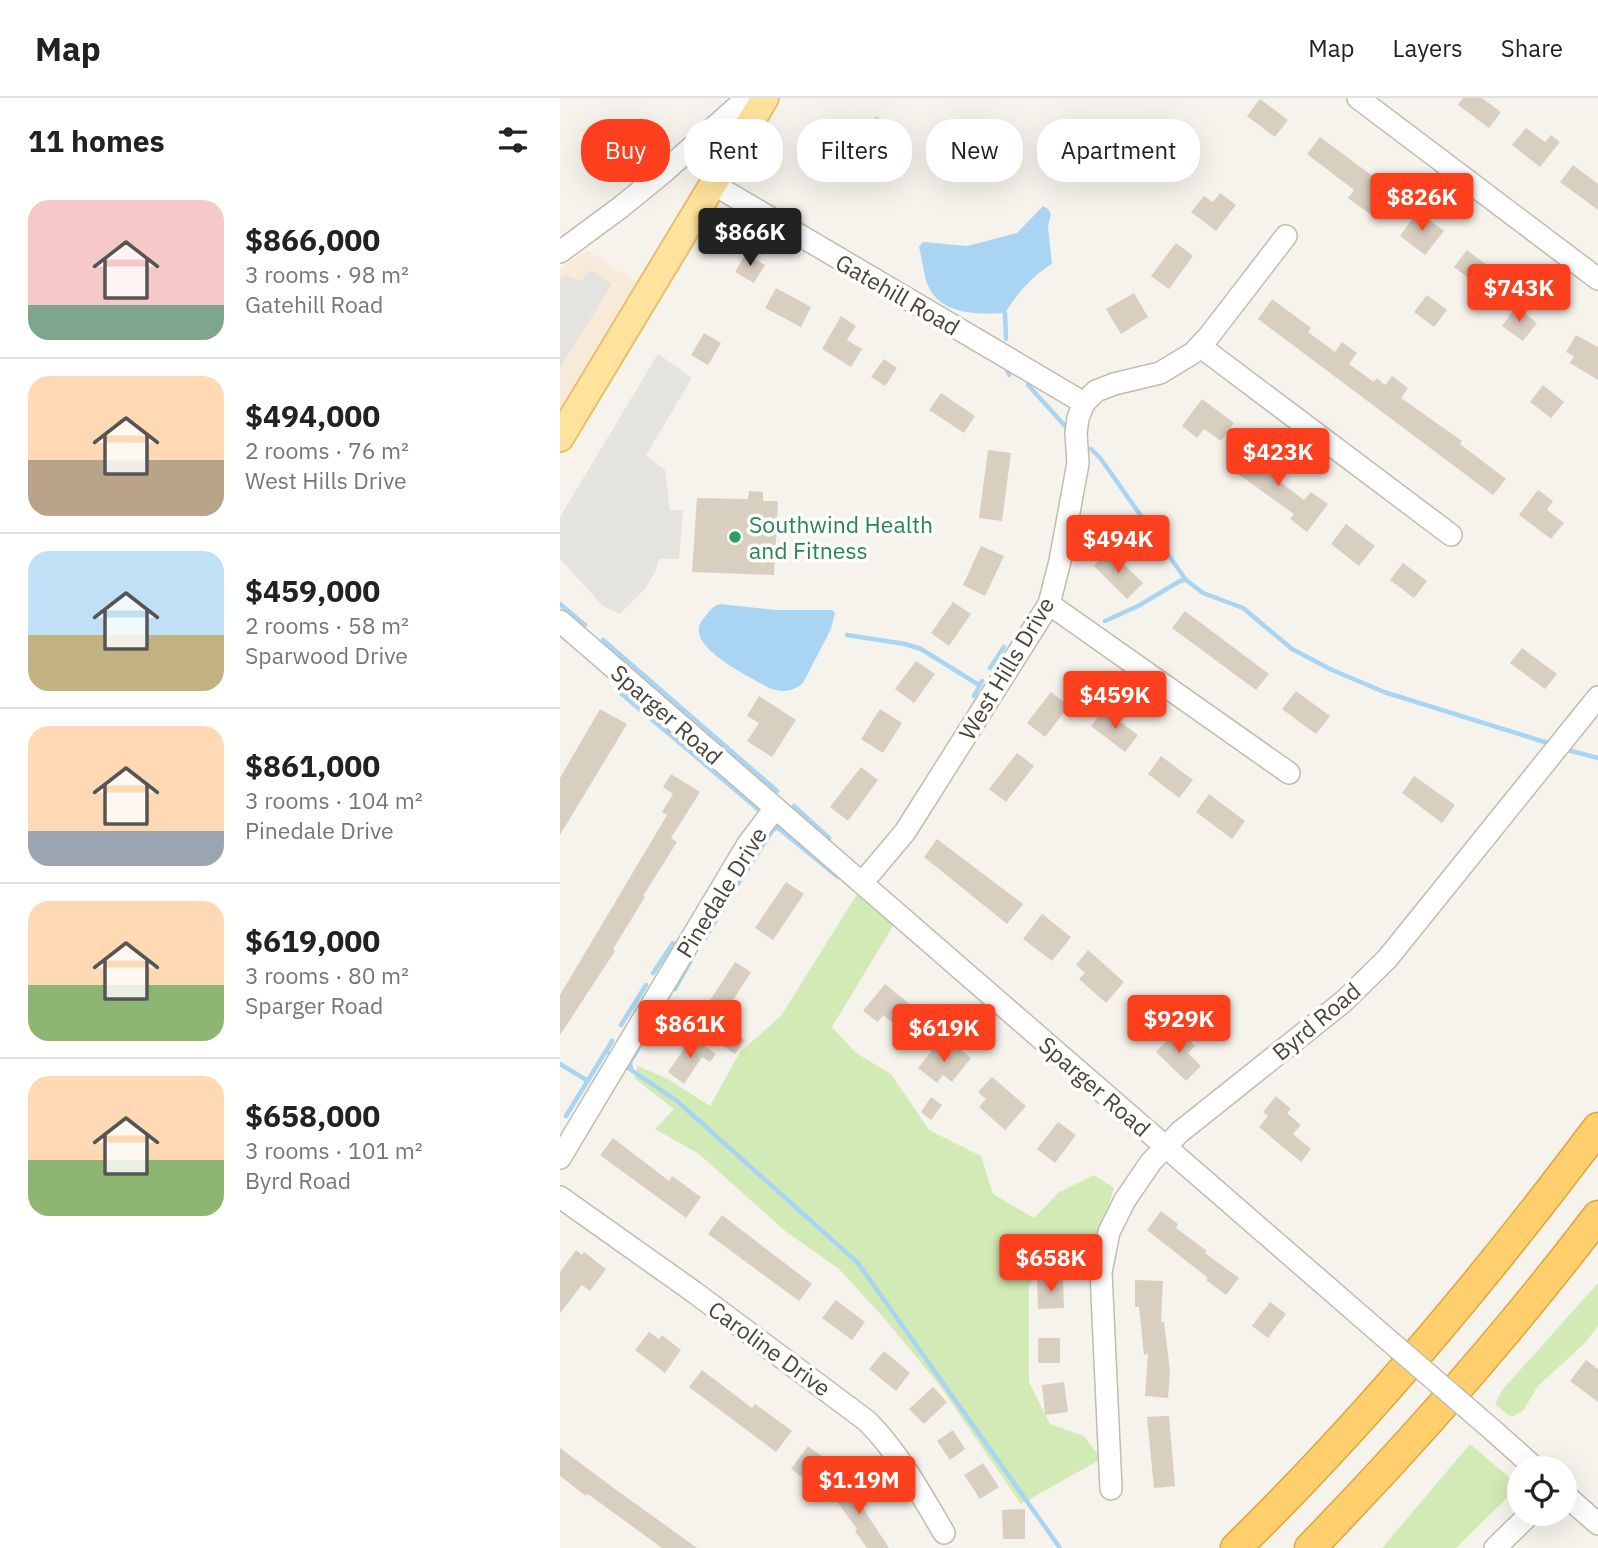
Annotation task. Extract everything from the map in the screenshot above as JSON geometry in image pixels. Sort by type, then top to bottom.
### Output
[{"type":"highway","points":[[1236,1548],[1311,1471],[1427,1341],[1495,1261],[1598,1129]]},
{"type":"highway","points":[[1310,1548],[1466,1378],[1598,1216]]},
{"type":"main road","points":[[560,438],[765,98]]},
{"type":"street","points":[[563,245],[665,171],[747,98]]},
{"type":"street","points":[[1358,98],[1598,279]]},
{"type":"street","name":"Gatehill Road","points":[[713,184],[1084,403]]},
{"type":"street","points":[[1084,403],[1096,391],[1160,373],[1201,346],[1286,236]]},
{"type":"street","points":[[1201,346],[1451,535]]},
{"type":"street","name":"West Hills Drive","points":[[862,883],[905,832],[1049,604],[1060,561],[1078,463],[1076,433],[1084,403]]},
{"type":"street","points":[[1049,604],[1289,773]]},
{"type":"street","name":"Sparger Road","points":[[560,621],[1522,1456]]},
{"type":"street","name":"Byrd Road","points":[[1111,1489],[1101,1289],[1105,1250],[1115,1217],[1125,1200],[1165,1147],[1180,1132],[1343,1002],[1378,968],[1434,904],[1480,841],[1598,697]]},
{"type":"street","name":"Pinedale Drive","points":[[560,1158],[748,844],[775,808]]},
{"type":"street","name":"Caroline Drive","points":[[560,1197],[694,1292],[866,1421],[905,1469],[944,1533]]},
{"type":"street","points":[[1577,1505],[1598,1524]]},
{"type":"street","points":[[1494,1548],[1517,1526]]},
{"type":"shaded area","points":[[587,250],[638,284],[560,413],[560,269]]},
{"type":"shaded area","points":[[591,270],[612,284],[560,368],[560,278],[565,275],[580,281]]},
{"type":"shaded area","points":[[658,354],[692,378],[646,455],[665,470],[670,510],[683,510],[679,559],[659,559],[646,588],[620,614],[603,606],[560,559],[560,517]]},
{"type":"green space","points":[[859,891],[896,921],[832,1027],[856,1053],[891,1074],[929,1130],[981,1156],[993,1194],[1034,1218],[1059,1192],[1094,1175],[1114,1188],[1092,1264],[1043,1261],[1029,1286],[1029,1382],[1050,1424],[1084,1436],[1101,1459],[1021,1504],[940,1386],[884,1318],[839,1269],[785,1231],[699,1154],[655,1129],[674,1109],[634,1078],[638,1066],[668,1079],[710,1106],[740,1052],[781,1016]]},
{"type":"green space","points":[[1598,1283],[1598,1326],[1586,1342],[1538,1386],[1523,1411],[1511,1417],[1495,1404],[1503,1389]]},
{"type":"green space","points":[[1470,1444],[1507,1476],[1507,1498],[1456,1548],[1382,1548]]},
{"type":"water","points":[[1043,206],[1051,214],[1048,226],[1052,264],[1026,286],[1005,313],[958,310],[938,300],[926,280],[919,247],[923,242],[967,246],[1017,233]]},
{"type":"water","points":[[720,604],[776,610],[832,610],[835,613],[831,629],[803,683],[783,691],[769,688],[734,668],[720,659],[701,639],[699,628],[704,618]]},
{"type":"building","points":[[1463,98],[1482,98],[1501,112],[1489,128],[1458,105]]},
{"type":"building","points":[[1260,99],[1288,120],[1275,137],[1247,116]]},
{"type":"building","points":[[1526,128],[1545,142],[1551,135],[1560,142],[1540,167],[1512,145]]},
{"type":"building","points":[[1320,137],[1398,195],[1385,212],[1376,205],[1370,214],[1348,198],[1354,190],[1307,154]]},
{"type":"building","points":[[1573,165],[1598,184],[1598,210],[1560,182]]},
{"type":"building","points":[[1220,193],[1236,205],[1216,231],[1191,212],[1204,196],[1213,202]]},
{"type":"building","points":[[1418,211],[1444,231],[1425,255],[1400,236]]},
{"type":"building","points":[[1176,243],[1193,256],[1169,289],[1151,276]]},
{"type":"building","points":[[1467,250],[1500,275],[1487,292],[1454,267]]},
{"type":"building","points":[[746,254],[765,265],[754,283],[735,272]]},
{"type":"building","points":[[776,288],[811,307],[801,327],[765,308]]},
{"type":"building","points":[[1134,293],[1148,317],[1121,334],[1106,309]]},
{"type":"building","points":[[1427,295],[1447,310],[1434,327],[1414,312]]},
{"type":"building","points":[[1272,299],[1311,328],[1308,332],[1335,352],[1342,342],[1357,353],[1349,364],[1374,382],[1377,378],[1385,385],[1392,376],[1408,388],[1401,398],[1462,441],[1460,444],[1506,479],[1493,495],[1258,319]]},
{"type":"building","points":[[1516,307],[1537,323],[1523,341],[1502,326]]},
{"type":"building","points":[[841,316],[856,326],[847,340],[862,349],[851,367],[822,349]]},
{"type":"building","points":[[704,333],[721,343],[708,365],[691,355]]},
{"type":"building","points":[[1576,335],[1598,347],[1598,380],[1570,363],[1574,356],[1566,352]]},
{"type":"building","points":[[884,359],[897,368],[885,386],[871,377]]},
{"type":"building","points":[[1543,385],[1564,402],[1551,418],[1530,402]]},
{"type":"building","points":[[941,393],[975,416],[964,433],[929,410]]},
{"type":"building","points":[[1202,399],[1234,423],[1221,441],[1204,429],[1197,438],[1182,426]]},
{"type":"building","points":[[1250,444],[1278,466],[1271,475],[1304,500],[1311,492],[1328,504],[1307,532],[1290,519],[1294,514],[1231,469]]},
{"type":"building","points":[[988,450],[1011,453],[1002,521],[979,518]]},
{"type":"building","points":[[1538,490],[1553,501],[1547,510],[1564,523],[1551,539],[1519,515]]},
{"type":"building","name":"Southwind Health and Fitness","points":[[749,491],[763,492],[763,501],[778,501],[774,575],[692,572],[697,498],[748,499]]},
{"type":"building","points":[[1346,524],[1375,546],[1359,566],[1331,544]]},
{"type":"building","points":[[981,546],[1004,556],[985,596],[963,585]]},
{"type":"building","points":[[1109,550],[1143,583],[1127,599],[1094,566]]},
{"type":"building","points":[[1403,563],[1427,581],[1414,598],[1390,580]]},
{"type":"building","points":[[953,602],[971,614],[949,646],[931,633]]},
{"type":"building","points":[[1185,611],[1269,674],[1256,690],[1172,628]]},
{"type":"building","points":[[1522,648],[1557,674],[1545,689],[1510,663]]},
{"type":"building","points":[[916,661],[935,674],[914,703],[895,689]]},
{"type":"building","points":[[1296,691],[1330,716],[1316,734],[1282,709]]},
{"type":"building","points":[[1051,692],[1069,706],[1045,737],[1027,723]]},
{"type":"building","points":[[759,696],[796,720],[772,757],[747,741],[759,723],[747,716]]},
{"type":"building","points":[[600,709],[627,724],[560,835],[560,778]]},
{"type":"building","points":[[880,709],[902,723],[883,753],[861,739]]},
{"type":"building","points":[[1104,710],[1138,735],[1125,752],[1091,726]]},
{"type":"building","points":[[1017,753],[1034,766],[1006,802],[989,789]]},
{"type":"building","points":[[1161,756],[1193,780],[1179,798],[1148,774]]},
{"type":"building","points":[[861,767],[878,780],[848,821],[830,807]]},
{"type":"building","points":[[671,774],[700,792],[671,838],[677,842],[643,896],[645,897],[613,949],[615,951],[560,1035],[560,995],[667,815],[662,812],[673,794],[663,787]]},
{"type":"building","points":[[1414,776],[1455,805],[1442,823],[1402,793]]},
{"type":"building","points":[[1209,794],[1245,821],[1232,839],[1196,812]]},
{"type":"building","points":[[937,839],[1023,904],[1007,924],[924,857]]},
{"type":"building","points":[[786,882],[804,894],[773,940],[755,928]]},
{"type":"building","points":[[1042,914],[1071,937],[1052,961],[1023,939]]},
{"type":"building","points":[[1088,950],[1124,982],[1106,1003],[1079,979],[1085,973],[1076,965]]},
{"type":"building","points":[[735,962],[751,972],[723,1016],[707,1005]]},
{"type":"building","points":[[885,984],[918,1011],[902,1030],[883,1015],[878,1022],[863,1011]]},
{"type":"building","points":[[726,1028],[745,1040],[735,1054],[717,1042]]},
{"type":"building","points":[[1178,1029],[1195,1046],[1188,1053],[1201,1066],[1186,1081],[1156,1052]]},
{"type":"building","points":[[692,1037],[716,1054],[710,1062],[702,1057],[684,1084],[668,1072]]},
{"type":"building","points":[[937,1044],[950,1054],[956,1046],[971,1058],[952,1082],[943,1075],[937,1083],[918,1068]]},
{"type":"building","points":[[992,1077],[1026,1106],[1005,1130],[979,1107],[986,1099],[978,1092]]},
{"type":"building","points":[[1276,1096],[1291,1109],[1287,1113],[1301,1125],[1293,1134],[1311,1149],[1301,1162],[1259,1127],[1268,1116],[1263,1112]]},
{"type":"building","points":[[931,1097],[942,1105],[931,1120],[921,1112]]},
{"type":"building","points":[[1058,1122],[1076,1135],[1055,1163],[1037,1149]]},
{"type":"building","points":[[613,1138],[669,1181],[672,1176],[701,1197],[686,1218],[600,1155]]},
{"type":"building","points":[[1161,1211],[1178,1224],[1176,1228],[1207,1251],[1205,1253],[1239,1278],[1226,1295],[1147,1230]]},
{"type":"building","points":[[722,1215],[812,1284],[799,1301],[708,1234]]},
{"type":"building","points":[[576,1250],[582,1255],[584,1252],[606,1269],[590,1291],[582,1285],[560,1313],[560,1272]]},
{"type":"building","points":[[1063,1278],[1064,1308],[1038,1309],[1037,1279]]},
{"type":"building","points":[[1135,1280],[1163,1281],[1161,1322],[1164,1322],[1170,1371],[1168,1398],[1145,1396],[1148,1354],[1144,1355],[1139,1307],[1135,1307]]},
{"type":"building","points":[[836,1300],[865,1322],[852,1340],[822,1318]]},
{"type":"building","points":[[1270,1302],[1286,1314],[1268,1338],[1252,1326]]},
{"type":"building","points":[[649,1332],[659,1339],[662,1335],[681,1350],[665,1373],[635,1350]]},
{"type":"building","points":[[1038,1338],[1060,1338],[1060,1363],[1038,1363]]},
{"type":"building","points":[[884,1351],[910,1373],[896,1391],[869,1369]]},
{"type":"building","points":[[1586,1360],[1598,1369],[1598,1402],[1570,1381]]},
{"type":"building","points":[[702,1370],[752,1408],[755,1404],[792,1431],[776,1452],[689,1387]]},
{"type":"building","points":[[1064,1382],[1068,1412],[1045,1415],[1042,1385]]},
{"type":"building","points":[[933,1387],[947,1402],[924,1424],[909,1409]]},
{"type":"building","points":[[1169,1416],[1175,1486],[1154,1488],[1147,1417]]},
{"type":"building","points":[[953,1430],[965,1449],[950,1460],[937,1441]]},
{"type":"building","points":[[808,1446],[824,1458],[807,1481],[791,1469]]},
{"type":"building","points":[[560,1448],[697,1548],[662,1548],[588,1494],[586,1496],[560,1476]]},
{"type":"building","points":[[983,1463],[999,1487],[980,1499],[964,1475]]},
{"type":"building","points":[[851,1481],[866,1501],[861,1505],[889,1548],[867,1548],[855,1531],[857,1529],[832,1495]]},
{"type":"building","points":[[1025,1509],[1025,1539],[1003,1539],[1002,1510]]},
{"type":"waterway","points":[[1005,313],[1006,339]]},
{"type":"waterway","points":[[1007,370],[1009,375]]},
{"type":"waterway","points":[[1028,385],[1067,428]]},
{"type":"waterway","points":[[1091,449],[1101,459],[1186,580],[1203,593],[1243,608],[1292,649],[1330,669],[1384,692],[1548,743]]},
{"type":"waterway","points":[[1105,621],[1186,580]]},
{"type":"waterway","points":[[560,604],[585,625]]},
{"type":"waterway","points":[[847,635],[921,649],[979,685]]},
{"type":"waterway","points":[[603,640],[777,791]]},
{"type":"waterway","points":[[990,668],[1004,647]]},
{"type":"waterway","points":[[974,696],[982,681]]},
{"type":"waterway","points":[[617,690],[759,810]]},
{"type":"waterway","points":[[1564,749],[1598,758]]},
{"type":"waterway","points":[[794,806],[829,838]]},
{"type":"waterway","points":[[738,884],[777,827],[838,877]]},
{"type":"waterway","points":[[705,938],[730,896]]},
{"type":"waterway","points":[[653,973],[673,943]]},
{"type":"waterway","points":[[675,989],[694,955]]},
{"type":"waterway","points":[[621,1025],[646,985]]},
{"type":"waterway","points":[[657,1016],[667,1001]]},
{"type":"waterway","points":[[631,1069],[630,1062],[648,1033]]},
{"type":"waterway","points":[[606,1051],[612,1041]]},
{"type":"waterway","points":[[566,1116],[607,1052]]},
{"type":"waterway","points":[[560,1064],[588,1081]]},
{"type":"waterway","points":[[628,1068],[677,1101],[858,1263],[1060,1548]]},
{"type":"place","name":"Southwind Health and Fitness","points":[[735,537]]}]
